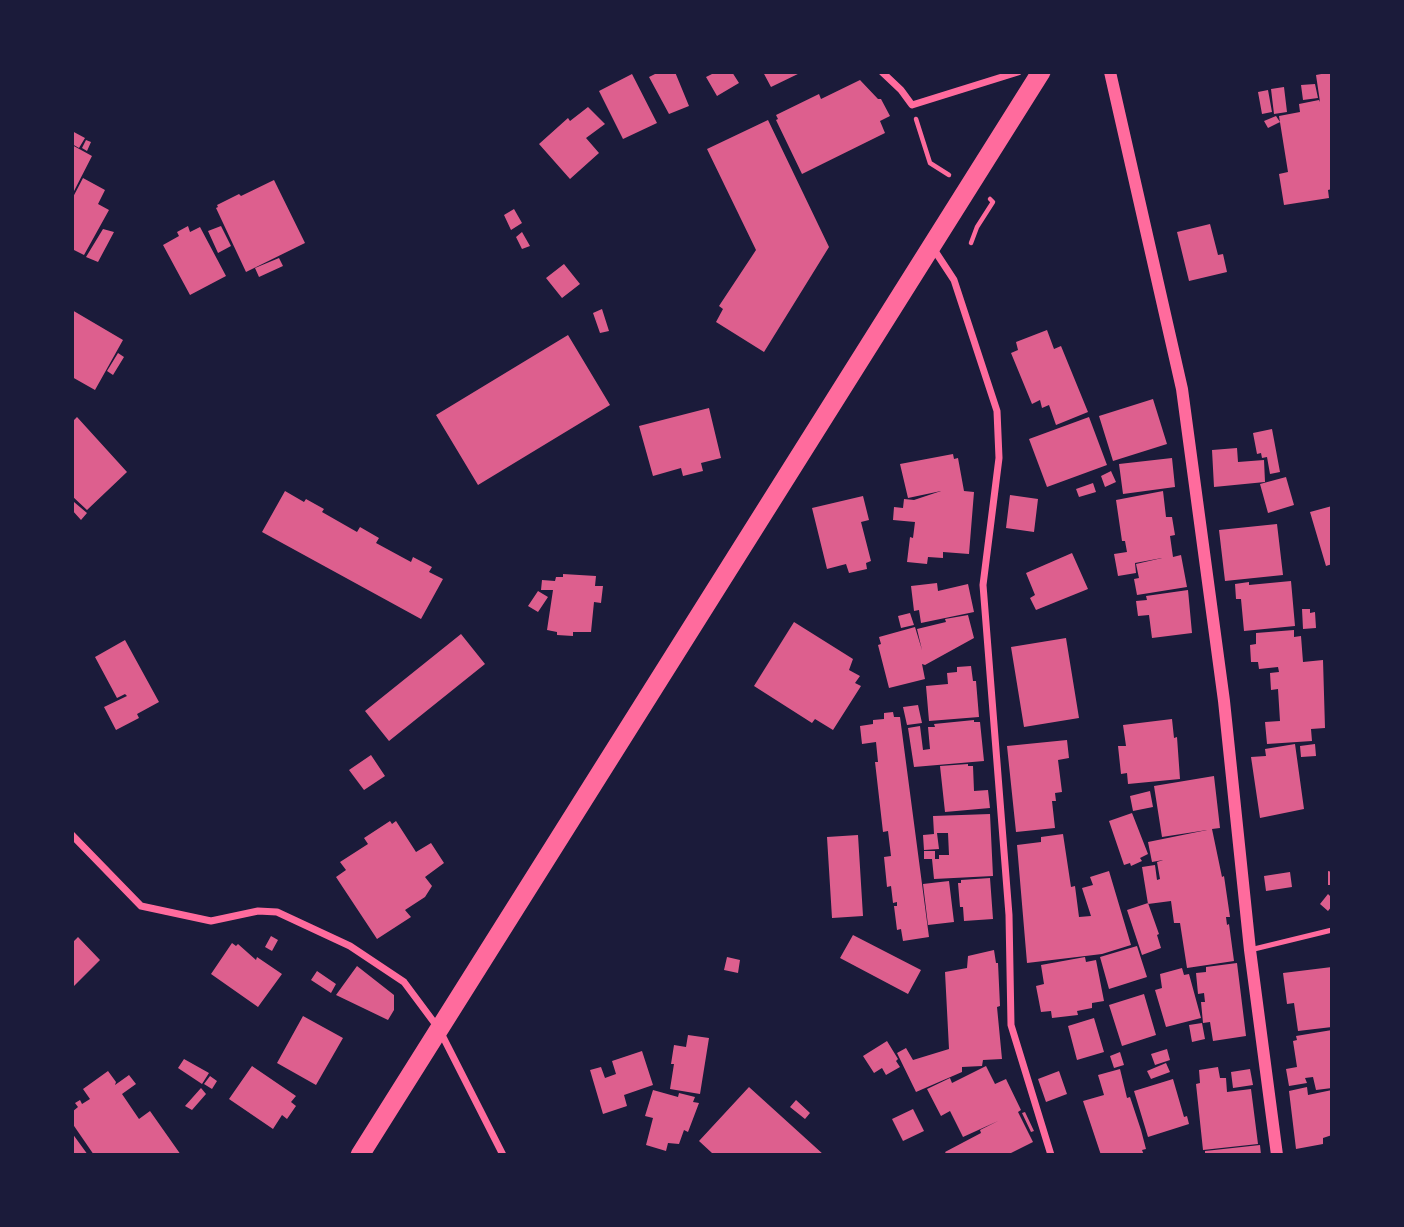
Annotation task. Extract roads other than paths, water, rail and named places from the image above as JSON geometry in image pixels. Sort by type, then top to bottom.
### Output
[{"type":"highway","points":[[360,1155],[1041,72]]},
{"type":"street","points":[[882,72],[912,105],[1017,72]]},
{"type":"street","points":[[1110,72],[1182,389],[1224,701],[1250,950],[1277,1155]]},
{"type":"street","points":[[932,248],[954,280],[997,411],[999,458],[983,585],[1009,915],[1011,1025],[1051,1155]]},
{"type":"street","points":[[72,835],[141,906],[211,921],[258,911],[276,912],[350,946],[404,982],[439,1029],[503,1155]]},
{"type":"lane","points":[[1250,950],[1332,930]]}]
